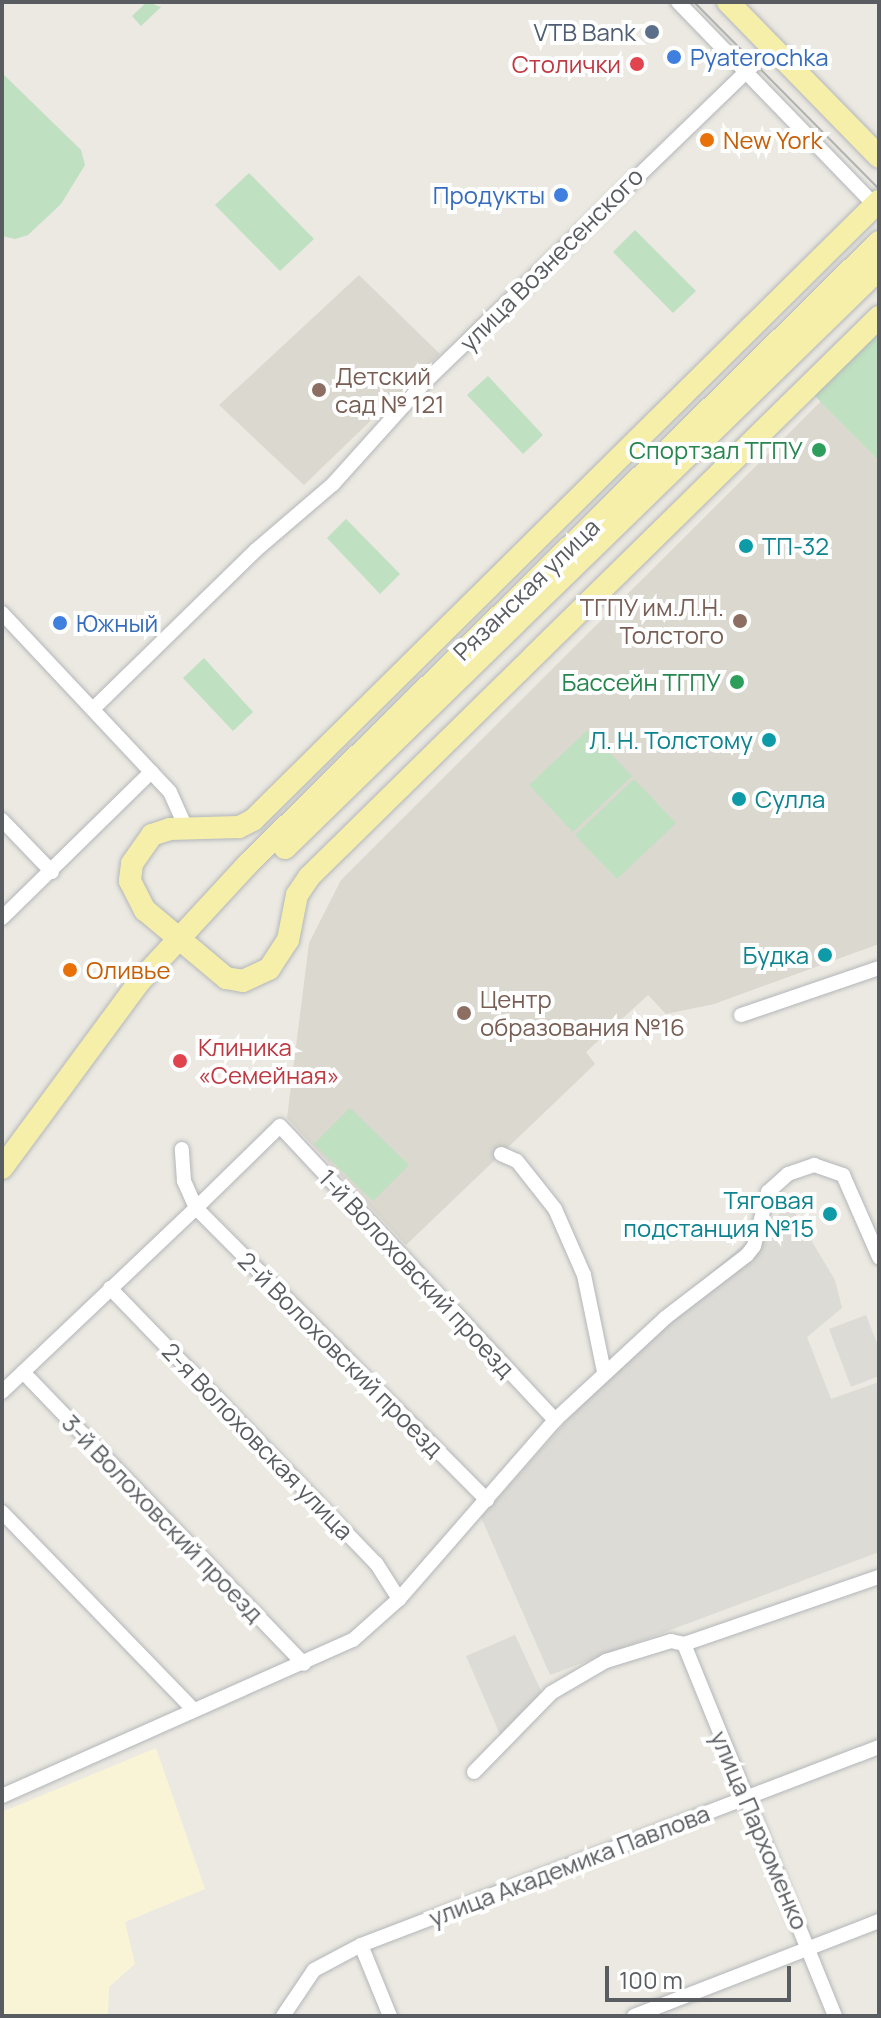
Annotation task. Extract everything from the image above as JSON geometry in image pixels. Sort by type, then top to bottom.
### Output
[{"type":"main road","points":[[728,2],[879,157]]},
{"type":"main road","points":[[749,2],[879,136]]},
{"type":"main road","points":[[253,820],[877,203]]},
{"type":"main road","name":"Рязанская улица","points":[[2,1168],[140,981],[178,940],[307,804],[879,242]]},
{"type":"main road","name":"Рязанская улица","points":[[178,940],[257,875],[879,269]]},
{"type":"main road","points":[[307,804],[239,827],[152,835],[132,864],[130,881],[145,910],[226,978],[243,981],[269,969],[288,940],[297,895],[309,877],[879,317]]},
{"type":"street","points":[[678,2],[877,203]]},
{"type":"street","name":"улица Вознесенского","points":[[94,708],[246,559],[333,484],[425,382],[772,47]]},
{"type":"street","points":[[2,613],[170,792],[187,830]]},
{"type":"street","points":[[2,918],[151,772]]},
{"type":"street","points":[[2,820],[52,872]]},
{"type":"street","points":[[741,1015],[879,968]]},
{"type":"street","name":"1-й Волоховский проезд","points":[[196,1208],[280,1126],[555,1420]]},
{"type":"street","points":[[2,1392],[196,1208],[184,1181],[182,1149]]},
{"type":"street","points":[[501,1154],[517,1161],[555,1209],[584,1275],[604,1372]]},
{"type":"street","points":[[2,1796],[192,1708],[304,1664],[353,1640],[399,1599],[555,1420],[604,1372],[747,1255],[754,1246],[768,1192],[788,1174],[814,1165],[830,1167],[843,1175],[879,1257]]},
{"type":"street","name":"2-й Волоховский проезд","points":[[196,1208],[487,1500]]},
{"type":"street","name":"2-я Волоховская улица","points":[[110,1288],[376,1563],[399,1599]]},
{"type":"street","name":"3-й Волоховский проезд","points":[[23,1372],[304,1664]]},
{"type":"street","points":[[2,1512],[192,1708]]},
{"type":"street","points":[[474,1772],[551,1693],[606,1661],[671,1641],[684,1644],[879,1577]]},
{"type":"street","name":"улица Пархоменко","points":[[684,1644],[835,2016]]},
{"type":"street","name":"улица Академика Павлова","points":[[283,2016],[314,1970],[361,1945],[879,1747]]},
{"type":"street","points":[[634,2016],[879,1921]]},
{"type":"street","points":[[361,1945],[390,2016]]},
{"type":"shaded area","name":"Детский сад № 121","points":[[359,275],[440,354],[304,485],[219,405]]},
{"type":"shaded area","name":"ТГПУ им.Л.Н. Толстого","points":[[821,401],[879,461],[879,944],[714,1004],[666,1014],[648,995],[586,1052],[595,1064],[406,1245],[287,1118],[309,943],[341,880]]},
{"type":"shaded area","points":[[790,1205],[835,1280],[842,1308],[807,1337],[831,1399],[879,1382],[879,1552],[550,1675],[481,1517],[664,1312]]},
{"type":"shaded area","points":[[866,1315],[879,1348],[879,1376],[851,1387],[829,1329]]},
{"type":"shaded area","points":[[515,1635],[542,1693],[501,1737],[466,1656]]},
{"type":"shaded area","points":[[156,1748],[205,1889],[125,1922],[135,1964],[109,1987],[108,2016],[2,2016],[2,1812]]},
{"type":"green space","points":[[147,2],[161,7],[141,26],[132,16]]},
{"type":"green space","points":[[2,73],[81,150],[85,165],[61,204],[28,235],[15,239],[2,236]]},
{"type":"green space","points":[[249,173],[314,239],[280,271],[215,205]]},
{"type":"green space","points":[[635,230],[696,291],[673,313],[613,252]]},
{"type":"green space","points":[[879,321],[879,461],[809,390]]},
{"type":"green space","points":[[488,376],[543,435],[523,454],[467,395]]},
{"type":"green space","points":[[346,519],[400,574],[380,594],[327,538]]},
{"type":"green space","points":[[204,658],[253,712],[233,731],[183,678]]},
{"type":"green space","points":[[588,730],[632,776],[573,832],[529,785]]},
{"type":"green space","points":[[634,779],[676,823],[617,879],[575,835]]},
{"type":"green space","points":[[350,1108],[409,1165],[373,1201],[314,1144]]},
{"type":"tram line","points":[[694,2],[879,189]]},
{"type":"place","name":"VTB Bank","points":[[652,32]]},
{"type":"place","name":"Pyaterochka","points":[[674,57]]},
{"type":"place","name":"Столички","points":[[637,64]]},
{"type":"place","name":"New York","points":[[707,140]]},
{"type":"place","name":"Продукты","points":[[561,195]]},
{"type":"place","name":"Детский сад № 121","points":[[319,390]]},
{"type":"place","name":"Спортзал ТГПУ","points":[[819,450]]},
{"type":"place","name":"ТП-32","points":[[746,546]]},
{"type":"place","name":"ТГПУ им.Л.Н. Толстого","points":[[740,621]]},
{"type":"place","name":"Южный","points":[[60,623]]},
{"type":"place","name":"Бассейн ТГПУ","points":[[737,682]]},
{"type":"place","name":"Л. Н. Толстому","points":[[769,740]]},
{"type":"place","name":"Сулла","points":[[739,799]]},
{"type":"place","name":"Будка","points":[[825,955]]},
{"type":"place","name":"Оливье","points":[[70,970]]},
{"type":"place","name":"Центр образования №16","points":[[464,1013]]},
{"type":"place","name":"Клиника «Семейная»","points":[[180,1061]]},
{"type":"place","name":"Тяговая подстанция №15","points":[[830,1214]]}]
